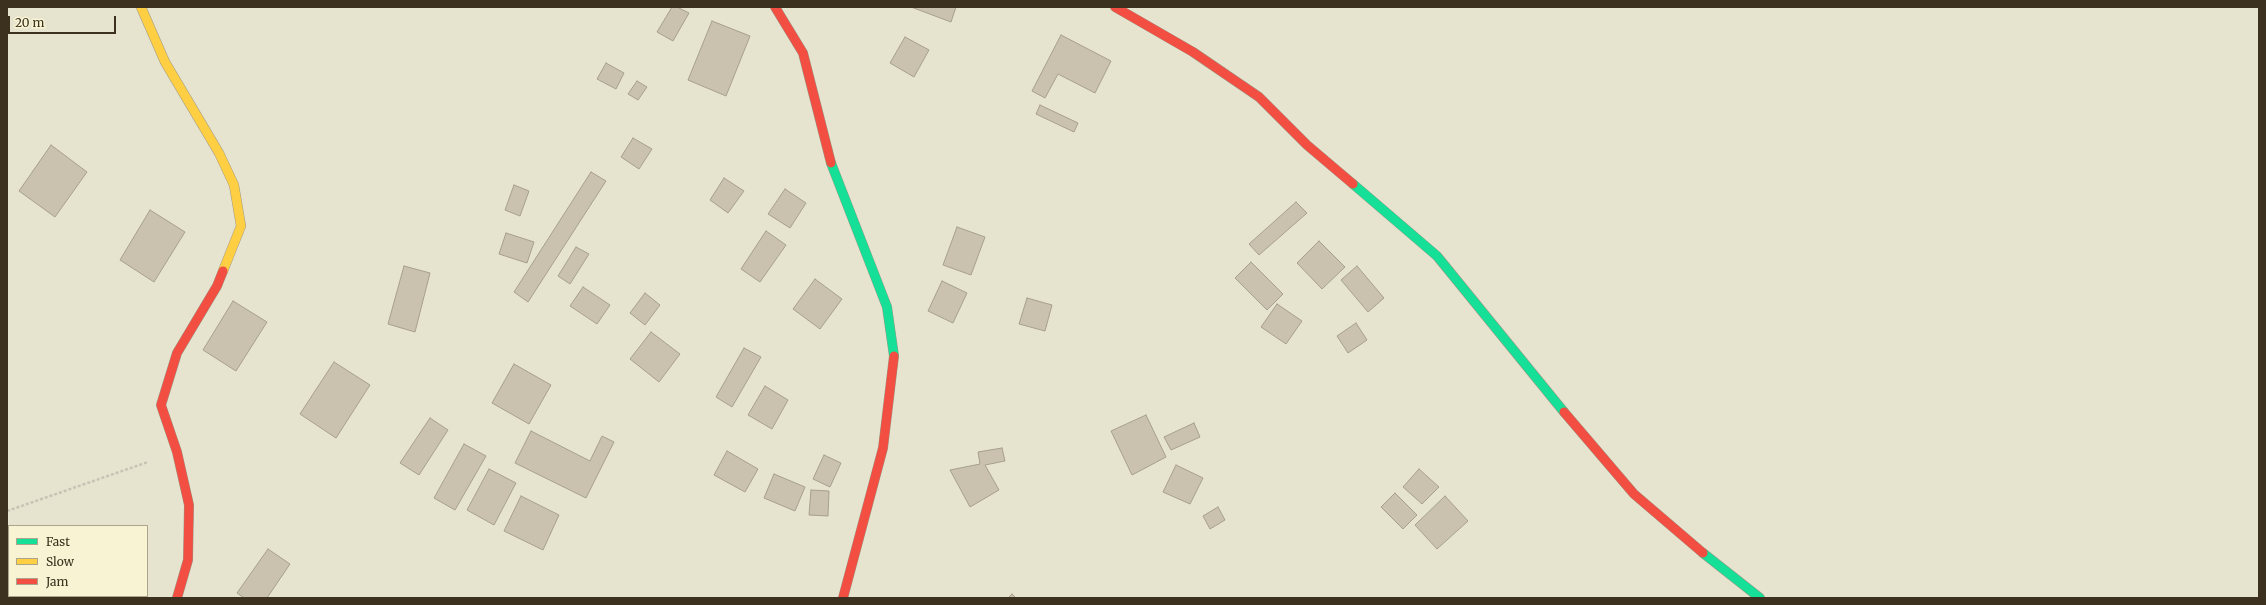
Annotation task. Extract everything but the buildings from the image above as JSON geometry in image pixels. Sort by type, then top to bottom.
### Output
[{"type":"street","points":[[141,7],[165,62],[219,152],[234,185],[241,226],[217,286],[177,353],[161,405],[177,452],[189,505],[188,560],[177,598]]},
{"type":"street","points":[[775,7],[803,53],[828,155],[887,307],[894,354],[883,448],[843,598]]},
{"type":"street","points":[[1115,7],[1193,52],[1259,97],[1307,145],[1437,256],[1565,413],[1634,494],[1720,567],[1760,598]]},
{"type":"path","points":[[7,511],[177,452]]},
{"type":"traffic: fast","points":[[831,163],[887,307],[894,356]]},
{"type":"traffic: fast","points":[[1353,184],[1437,256],[1564,412]]},
{"type":"traffic: fast","points":[[1703,553],[1760,598]]},
{"type":"traffic: slow","points":[[141,7],[165,62],[219,153],[234,185],[241,226],[223,271]]},
{"type":"traffic: jam","points":[[775,7],[803,53],[831,163]]},
{"type":"traffic: jam","points":[[1115,7],[1193,52],[1259,97],[1307,145],[1353,184]]},
{"type":"traffic: jam","points":[[177,598],[188,560],[189,505],[177,452],[161,405],[177,353],[217,286],[223,271]]},
{"type":"traffic: jam","points":[[843,598],[883,448],[894,356]]},
{"type":"traffic: jam","points":[[1564,412],[1634,494],[1703,553]]}]
